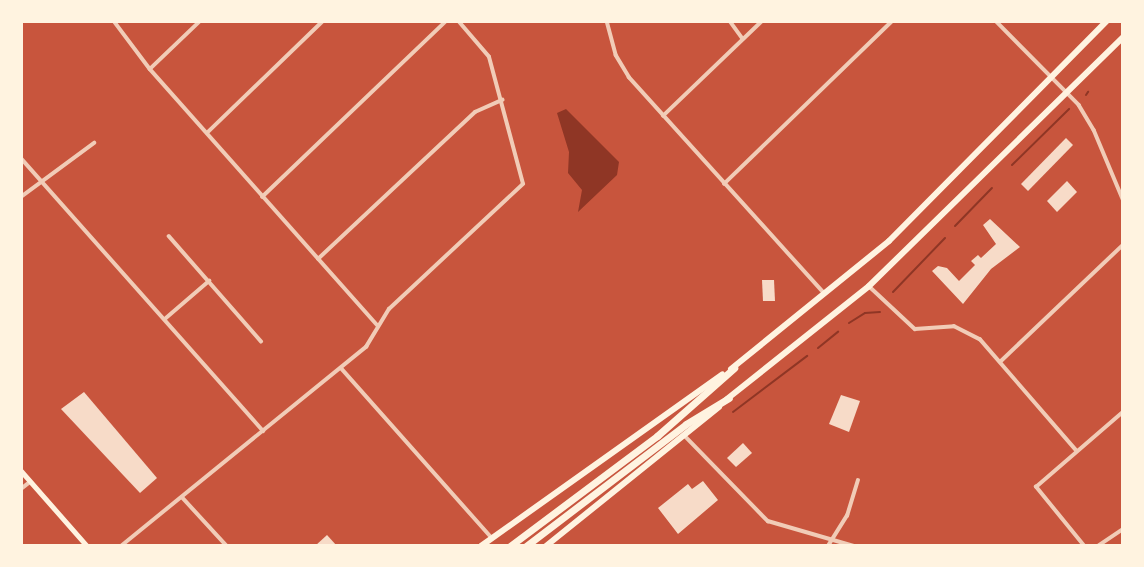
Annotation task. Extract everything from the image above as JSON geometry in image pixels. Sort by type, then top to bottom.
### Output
[{"type":"highway","points":[[510,546],[657,436],[734,368]]},
{"type":"highway","points":[[526,546],[686,424],[729,398]]},
{"type":"main road","points":[[482,546],[734,368],[826,295],[888,241],[1107,21]]},
{"type":"main road","points":[[546,546],[869,286],[1123,37]]},
{"type":"main road","points":[[21,471],[87,546]]},
{"type":"street","points":[[114,21],[150,69],[377,325]]},
{"type":"street","points":[[150,69],[200,21]]},
{"type":"street","points":[[207,134],[323,21]]},
{"type":"street","points":[[262,197],[446,21]]},
{"type":"street","points":[[121,546],[342,369],[366,347],[377,325],[523,184],[489,57],[458,21]]},
{"type":"street","points":[[607,21],[622,66],[663,116],[826,295]]},
{"type":"street","points":[[730,21],[743,40]]},
{"type":"street","points":[[663,116],[762,21]]},
{"type":"street","points":[[724,184],[892,21]]},
{"type":"street","points":[[996,21],[1067,93],[1094,130],[1123,199]]},
{"type":"street","points":[[318,259],[475,112],[502,100]]},
{"type":"street","points":[[21,197],[94,143]]},
{"type":"street","points":[[21,158],[263,430]]},
{"type":"street","points":[[169,236],[261,341]]},
{"type":"street","points":[[1000,362],[1123,245]]},
{"type":"street","points":[[166,318],[209,281]]},
{"type":"street","points":[[869,286],[905,323],[920,330],[963,329],[980,339],[1076,450]]},
{"type":"street","points":[[342,369],[492,538]]},
{"type":"street","points":[[1084,546],[1036,490],[1076,450],[1123,412]]},
{"type":"street","points":[[685,436],[759,515],[788,530],[854,546]]},
{"type":"street","points":[[828,546],[847,516],[858,481]]},
{"type":"street","points":[[21,489],[30,482]]},
{"type":"street","points":[[182,497],[227,546]]},
{"type":"street","points":[[1098,546],[1123,528]]},
{"type":"shaded area","points":[[566,109],[619,162],[617,175],[578,212],[582,190],[568,173],[569,152],[557,113]]},
{"type":"building","points":[[1066,138],[1073,145],[1028,191],[1021,184]]},
{"type":"building","points":[[1067,181],[1077,192],[1057,212],[1047,201]]},
{"type":"building","points":[[990,219],[1020,247],[991,269],[963,304],[932,271],[938,266],[947,268],[959,281],[975,265],[971,261],[978,255],[981,258],[996,244],[983,225]]},
{"type":"building","points":[[762,280],[774,280],[775,301],[763,301]]},
{"type":"building","points":[[84,392],[157,478],[140,493],[61,409]]},
{"type":"building","points":[[841,395],[860,401],[849,432],[829,424]]},
{"type":"building","points":[[743,443],[752,453],[736,467],[727,458]]},
{"type":"building","points":[[703,481],[718,500],[678,534],[658,508],[688,484],[692,489]]},
{"type":"building","points":[[327,535],[337,546],[315,546]]},
{"type":"waterway","points":[[1012,165],[1069,109]]},
{"type":"waterway","points":[[955,226],[992,188]]},
{"type":"waterway","points":[[893,292],[945,238]]},
{"type":"waterway","points":[[849,323],[865,313],[880,312]]},
{"type":"waterway","points":[[818,348],[838,332]]},
{"type":"waterway","points":[[733,412],[807,356]]}]
